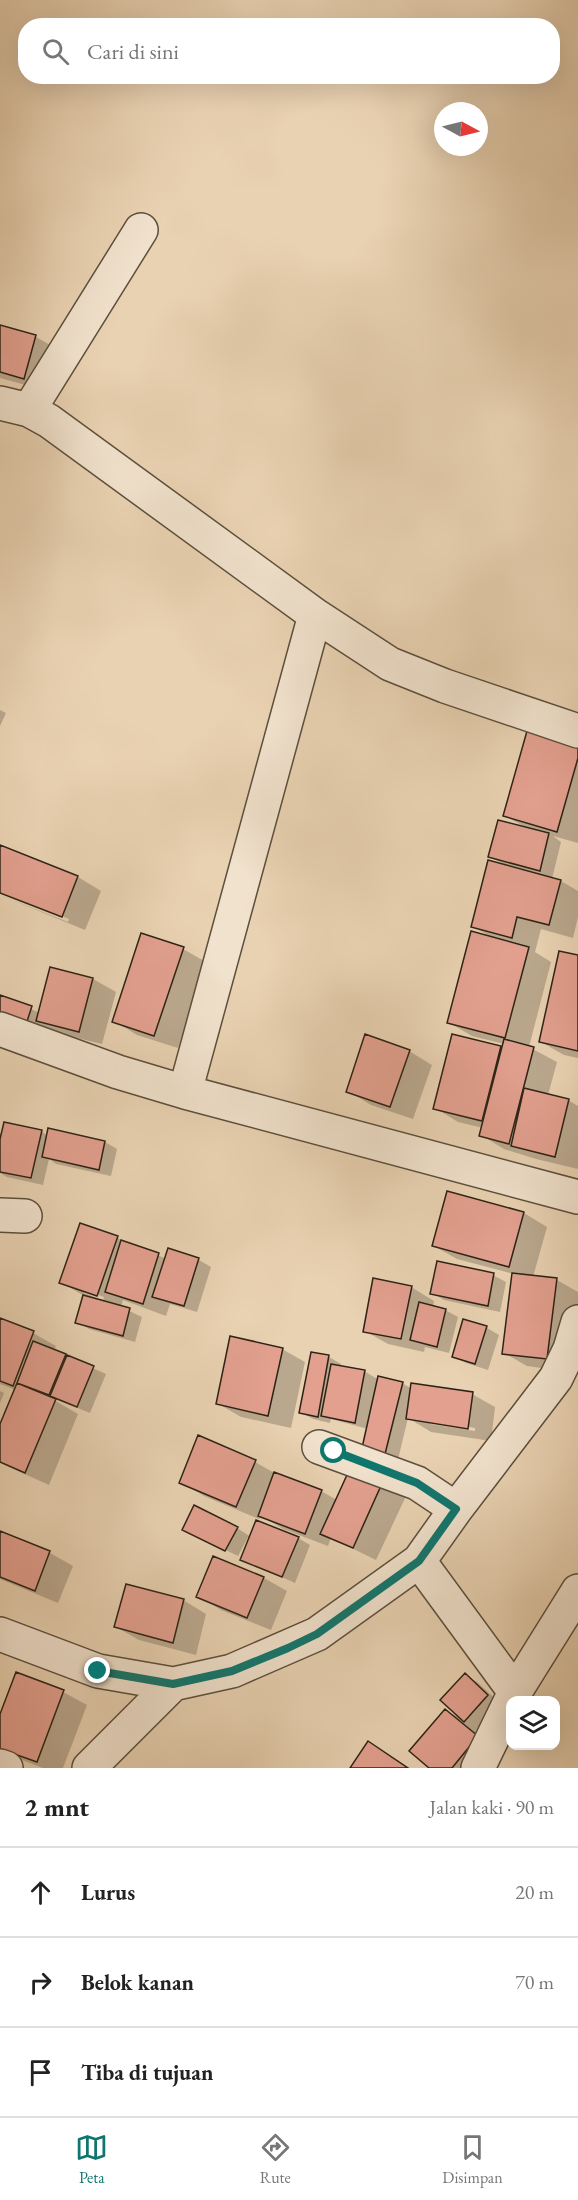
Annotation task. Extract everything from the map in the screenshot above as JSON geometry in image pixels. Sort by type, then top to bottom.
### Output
[{"type":"street","points":[[141,230],[14,407],[49,421],[315,615],[390,664],[445,686],[578,731]]},
{"type":"street","points":[[185,1092],[315,615]]},
{"type":"street","points":[[0,1029],[118,1072],[185,1092],[578,1197]]},
{"type":"street","points":[[0,1634],[98,1671],[173,1684],[232,1671],[317,1634],[419,1561],[556,1378],[575,1341]]},
{"type":"street","points":[[319,1447],[417,1483],[456,1509]]},
{"type":"street","points":[[419,1561],[511,1696]]},
{"type":"street","points":[[513,1696],[578,1591]]},
{"type":"street","points":[[88,1768],[173,1684]]},
{"type":"street","points":[[478,1768],[506,1710]]},
{"type":"street","points":[[0,1766],[6,1768]]},
{"type":"building","points":[[0,325],[36,335],[24,379],[0,372]]},
{"type":"building","points":[[527,731],[578,745],[578,758],[557,832],[503,816]]},
{"type":"building","points":[[498,820],[549,833],[540,871],[488,857]]},
{"type":"building","points":[[0,845],[78,876],[62,917],[0,893]]},
{"type":"building","points":[[488,860],[561,880],[549,925],[517,917],[512,938],[471,927]]},
{"type":"building","points":[[471,931],[529,947],[505,1038],[447,1023]]},
{"type":"building","points":[[141,933],[184,947],[154,1036],[112,1022]]},
{"type":"building","points":[[559,951],[578,955],[578,1051],[539,1042]]},
{"type":"building","points":[[50,967],[93,978],[79,1032],[36,1021]]},
{"type":"building","points":[[0,995],[32,1006],[23,1034],[0,1026]]},
{"type":"building","points":[[365,1034],[410,1050],[390,1107],[346,1092]]},
{"type":"building","points":[[452,1034],[501,1046],[482,1121],[433,1109]]},
{"type":"building","points":[[504,1039],[534,1047],[509,1144],[479,1136]]},
{"type":"building","points":[[524,1088],[569,1099],[555,1157],[511,1146]]},
{"type":"building","points":[[4,1122],[42,1130],[31,1178],[0,1172],[0,1139]]},
{"type":"building","points":[[48,1128],[105,1141],[99,1170],[42,1157]]},
{"type":"building","points":[[447,1191],[524,1212],[509,1267],[432,1246]]},
{"type":"building","points":[[80,1223],[118,1236],[97,1296],[59,1283]]},
{"type":"building","points":[[121,1240],[159,1253],[143,1304],[105,1292]]},
{"type":"building","points":[[168,1248],[199,1258],[184,1306],[152,1297]]},
{"type":"building","points":[[437,1261],[494,1273],[488,1306],[430,1294]]},
{"type":"building","points":[[512,1273],[557,1278],[547,1359],[502,1354]]},
{"type":"building","points":[[373,1278],[412,1286],[401,1339],[363,1332]]},
{"type":"building","points":[[83,1295],[130,1308],[123,1336],[75,1323]]},
{"type":"building","points":[[419,1302],[446,1309],[437,1347],[410,1340]]},
{"type":"building","points":[[0,1318],[34,1331],[13,1386],[0,1381]]},
{"type":"building","points":[[463,1319],[487,1326],[475,1364],[452,1357]]},
{"type":"building","points":[[230,1336],[283,1348],[268,1416],[216,1404]]},
{"type":"building","points":[[33,1341],[66,1354],[49,1395],[17,1383]]},
{"type":"building","points":[[311,1352],[329,1355],[318,1417],[299,1413]]},
{"type":"building","points":[[67,1355],[94,1366],[77,1407],[50,1396]]},
{"type":"building","points":[[331,1364],[365,1370],[355,1423],[321,1416]]},
{"type":"building","points":[[378,1376],[403,1382],[383,1462],[360,1457]]},
{"type":"building","points":[[17,1383],[56,1399],[25,1473],[0,1462],[0,1424]]},
{"type":"building","points":[[411,1383],[473,1392],[468,1429],[406,1419]]},
{"type":"building","points":[[198,1435],[256,1460],[236,1507],[179,1483]]},
{"type":"building","points":[[352,1464],[384,1479],[353,1548],[320,1534]]},
{"type":"building","points":[[274,1472],[322,1490],[305,1534],[258,1516]]},
{"type":"building","points":[[194,1505],[238,1527],[225,1551],[182,1530]]},
{"type":"building","points":[[256,1520],[299,1537],[282,1577],[240,1560]]},
{"type":"building","points":[[0,1531],[50,1551],[35,1591],[0,1577]]},
{"type":"building","points":[[213,1556],[264,1577],[247,1618],[196,1597]]},
{"type":"building","points":[[126,1584],[184,1599],[173,1643],[114,1627]]},
{"type":"building","points":[[16,1672],[64,1690],[37,1762],[0,1749],[0,1714]]},
{"type":"building","points":[[465,1673],[488,1695],[464,1722],[440,1700]]},
{"type":"building","points":[[445,1709],[478,1736],[452,1768],[429,1768],[409,1751]]},
{"type":"building","points":[[368,1741],[408,1768],[350,1768]]},
{"type":"route","points":[[98,1671],[173,1684],[232,1671],[317,1634],[419,1561],[456,1509],[417,1483],[334,1451]]}]
